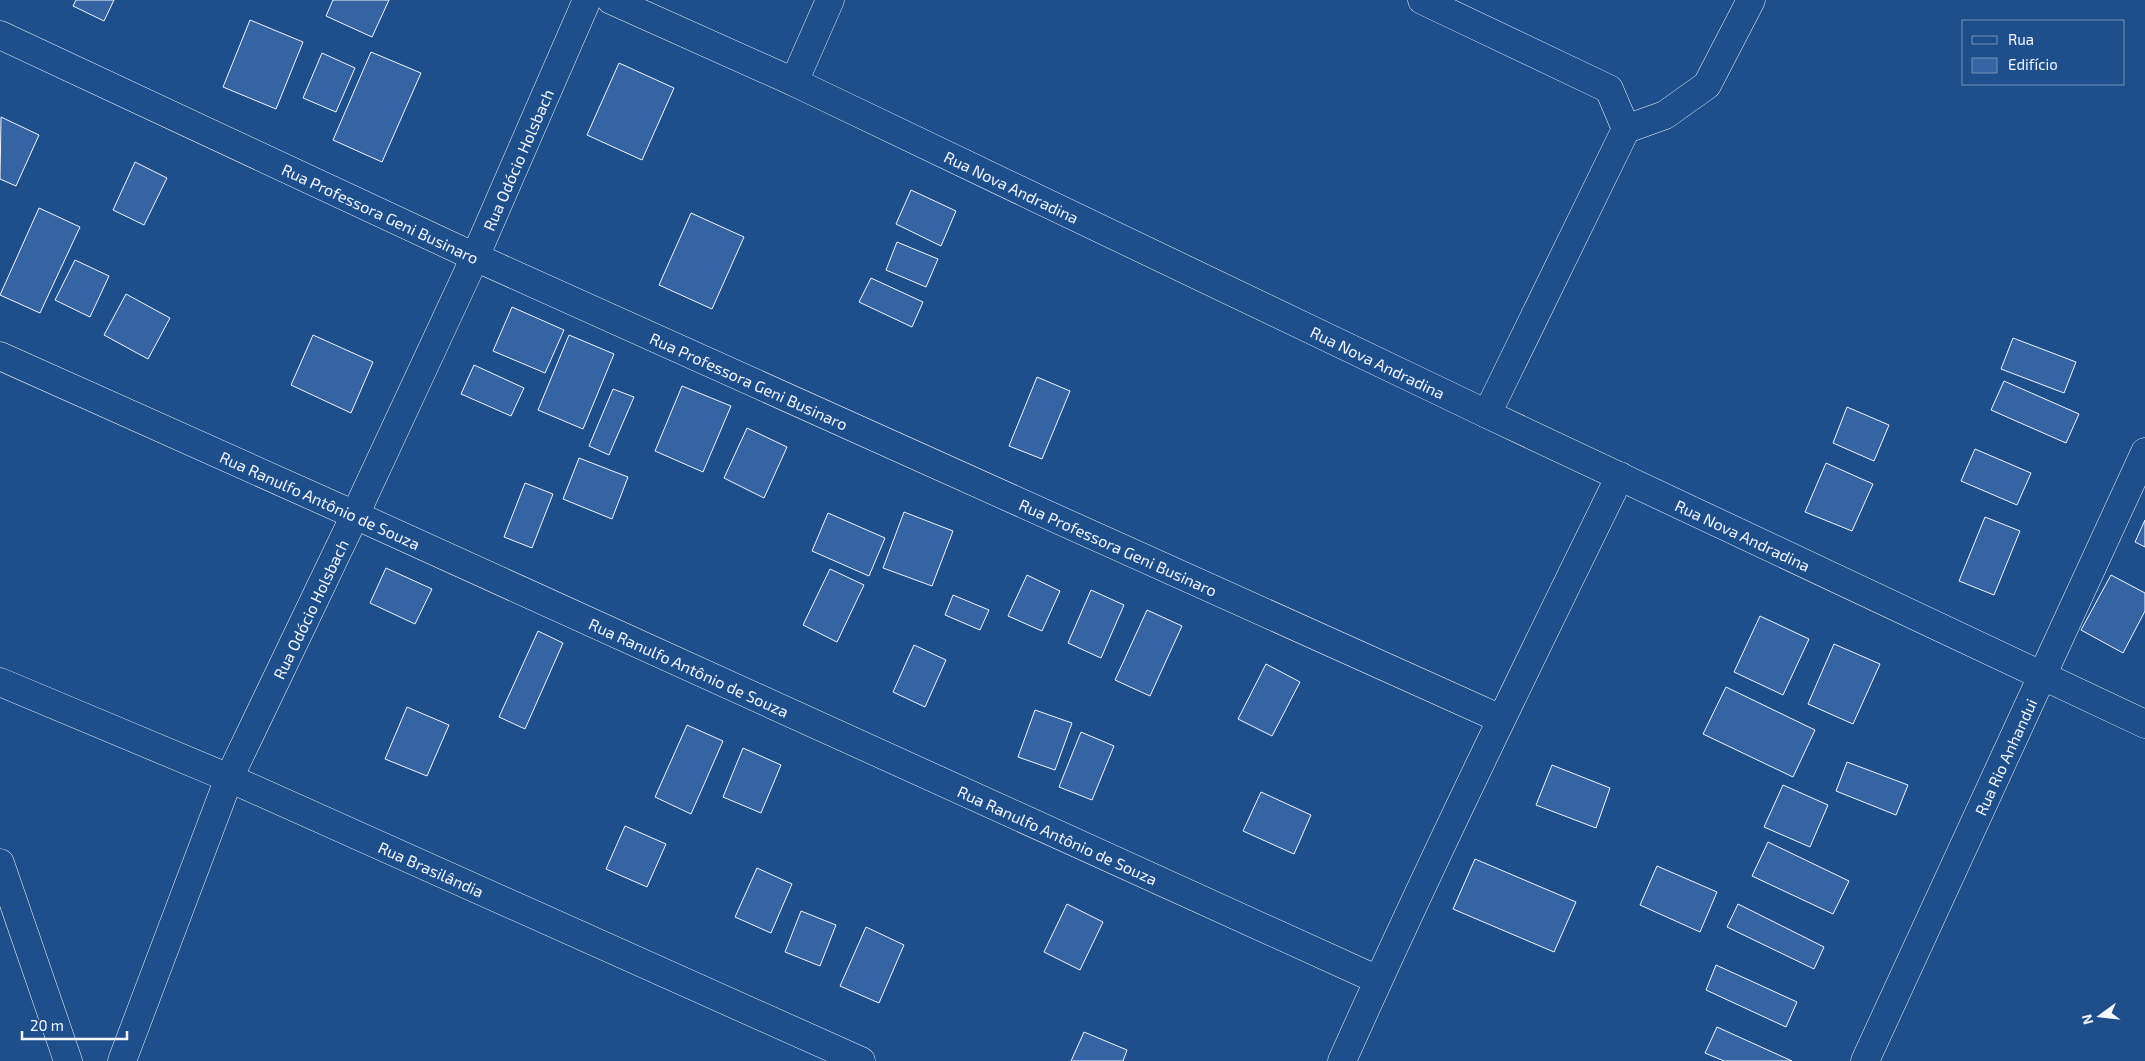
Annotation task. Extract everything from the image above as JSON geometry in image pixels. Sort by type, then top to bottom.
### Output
[{"type":"street","name":"Rua Odócio Holsbach","points":[[122,1061],[229,778],[356,514],[475,257],[587,0]]},
{"type":"street","name":"Rua Nova Andradina","points":[[611,0],[794,82],[1487,414],[2145,724]]},
{"type":"street","points":[[794,82],[830,0]]},
{"type":"street","points":[[1422,0],[1609,89],[1626,128]]},
{"type":"street","points":[[1487,414],[1626,128],[1665,114],[1707,85],[1751,0]]},
{"type":"street","name":"Rua Professora Geni Businaro","points":[[0,35],[475,257],[1502,720]]},
{"type":"street","name":"Rua Ranulfo Antônio de Souza","points":[[0,356],[356,514],[1378,980]]},
{"type":"street","name":"Rua Rio Anhandui","points":[[1865,1061],[2145,452]]},
{"type":"street","points":[[1342,1061],[1378,980],[1620,476]]},
{"type":"street","name":"Rua Brasilândia","points":[[0,682],[229,778],[861,1061]]},
{"type":"street","points":[[0,863],[68,1061]]},
{"type":"building","points":[[76,0],[114,0],[104,21],[73,6]]},
{"type":"building","points":[[333,0],[389,0],[372,37],[326,16]]},
{"type":"building","points":[[250,20],[303,42],[276,109],[223,87]]},
{"type":"building","points":[[371,52],[421,73],[382,162],[333,140]]},
{"type":"building","points":[[322,53],[355,68],[336,112],[303,98]]},
{"type":"building","points":[[619,63],[674,88],[642,160],[587,135]]},
{"type":"building","points":[[1,117],[39,135],[16,186],[0,179]]},
{"type":"building","points":[[135,162],[167,178],[144,225],[113,210]]},
{"type":"building","points":[[911,190],[956,211],[941,246],[896,224]]},
{"type":"building","points":[[39,208],[80,227],[40,313],[0,295]]},
{"type":"building","points":[[691,213],[744,237],[712,309],[659,285]]},
{"type":"building","points":[[897,242],[938,259],[926,287],[886,270]]},
{"type":"building","points":[[75,260],[109,276],[90,317],[55,300]]},
{"type":"building","points":[[871,278],[923,302],[912,327],[859,302]]},
{"type":"building","points":[[126,294],[170,318],[148,359],[104,335]]},
{"type":"building","points":[[512,307],[564,330],[545,373],[493,351]]},
{"type":"building","points":[[313,335],[373,362],[351,413],[291,385]]},
{"type":"building","points":[[569,335],[614,354],[583,429],[538,410]]},
{"type":"building","points":[[2013,338],[2076,362],[2064,393],[2001,369]]},
{"type":"building","points":[[474,365],[524,388],[511,416],[461,394]]},
{"type":"building","points":[[1037,377],[1070,391],[1042,459],[1009,446]]},
{"type":"building","points":[[2004,381],[2079,414],[2066,443],[1991,410]]},
{"type":"building","points":[[682,386],[731,406],[703,472],[655,451]]},
{"type":"building","points":[[613,389],[634,397],[609,455],[589,446]]},
{"type":"building","points":[[1847,407],[1889,425],[1874,461],[1833,443]]},
{"type":"building","points":[[747,428],[787,447],[764,498],[724,478]]},
{"type":"building","points":[[1975,449],[2031,473],[2017,505],[1961,481]]},
{"type":"building","points":[[579,458],[628,477],[612,519],[563,499]]},
{"type":"building","points":[[1826,463],[1873,484],[1852,531],[1805,512]]},
{"type":"building","points":[[525,483],[553,494],[532,548],[504,537]]},
{"type":"building","points":[[904,512],[953,531],[932,586],[883,568]]},
{"type":"building","points":[[828,513],[885,538],[869,576],[812,551]]},
{"type":"building","points":[[1985,517],[2020,531],[1994,595],[1959,581]]},
{"type":"building","points":[[2145,520],[2145,547],[2135,542]]},
{"type":"building","points":[[386,568],[432,589],[415,624],[370,603]]},
{"type":"building","points":[[830,569],[864,585],[837,642],[803,625]]},
{"type":"building","points":[[1027,575],[1060,591],[1042,631],[1008,616]]},
{"type":"building","points":[[2111,575],[2145,593],[2145,611],[2123,653],[2081,630]]},
{"type":"building","points":[[1091,590],[1124,605],[1101,658],[1068,643]]},
{"type":"building","points":[[953,595],[989,610],[980,630],[945,615]]},
{"type":"building","points":[[1147,610],[1182,626],[1150,696],[1115,680]]},
{"type":"building","points":[[1760,616],[1809,639],[1783,695],[1734,672]]},
{"type":"building","points":[[538,631],[563,643],[525,729],[499,717]]},
{"type":"building","points":[[1834,644],[1880,664],[1853,724],[1808,704]]},
{"type":"building","points":[[914,645],[946,660],[925,707],[893,692]]},
{"type":"building","points":[[1266,664],[1300,682],[1272,736],[1238,719]]},
{"type":"building","points":[[1726,687],[1815,730],[1793,777],[1703,734]]},
{"type":"building","points":[[407,707],[449,725],[427,776],[385,759]]},
{"type":"building","points":[[1035,710],[1072,723],[1055,770],[1018,757]]},
{"type":"building","points":[[687,725],[723,741],[691,814],[655,797]]},
{"type":"building","points":[[1081,732],[1114,746],[1092,800],[1059,787]]},
{"type":"building","points":[[743,748],[781,765],[761,813],[723,797]]},
{"type":"building","points":[[1847,762],[1908,785],[1896,815],[1836,791]]},
{"type":"building","points":[[1552,765],[1610,788],[1596,828],[1536,805]]},
{"type":"building","points":[[1783,785],[1828,805],[1810,847],[1764,827]]},
{"type":"building","points":[[1261,792],[1311,815],[1294,854],[1243,831]]},
{"type":"building","points":[[625,826],[666,844],[647,887],[606,869]]},
{"type":"building","points":[[1768,842],[1849,881],[1833,914],[1752,876]]},
{"type":"building","points":[[1475,859],[1576,902],[1554,952],[1453,909]]},
{"type":"building","points":[[1657,866],[1717,892],[1700,932],[1640,905]]},
{"type":"building","points":[[757,868],[792,884],[771,933],[735,917]]},
{"type":"building","points":[[1067,904],[1103,922],[1080,970],[1044,952]]},
{"type":"building","points":[[1738,904],[1824,947],[1814,969],[1727,927]]},
{"type":"building","points":[[801,911],[836,925],[820,966],[785,952]]},
{"type":"building","points":[[866,927],[904,945],[879,1003],[840,986]]},
{"type":"building","points":[[1716,965],[1797,1002],[1786,1027],[1706,990]]},
{"type":"building","points":[[1717,1027],[1792,1061],[1724,1061],[1705,1053]]},
{"type":"building","points":[[1084,1032],[1127,1050],[1123,1061],[1071,1061]]}]
